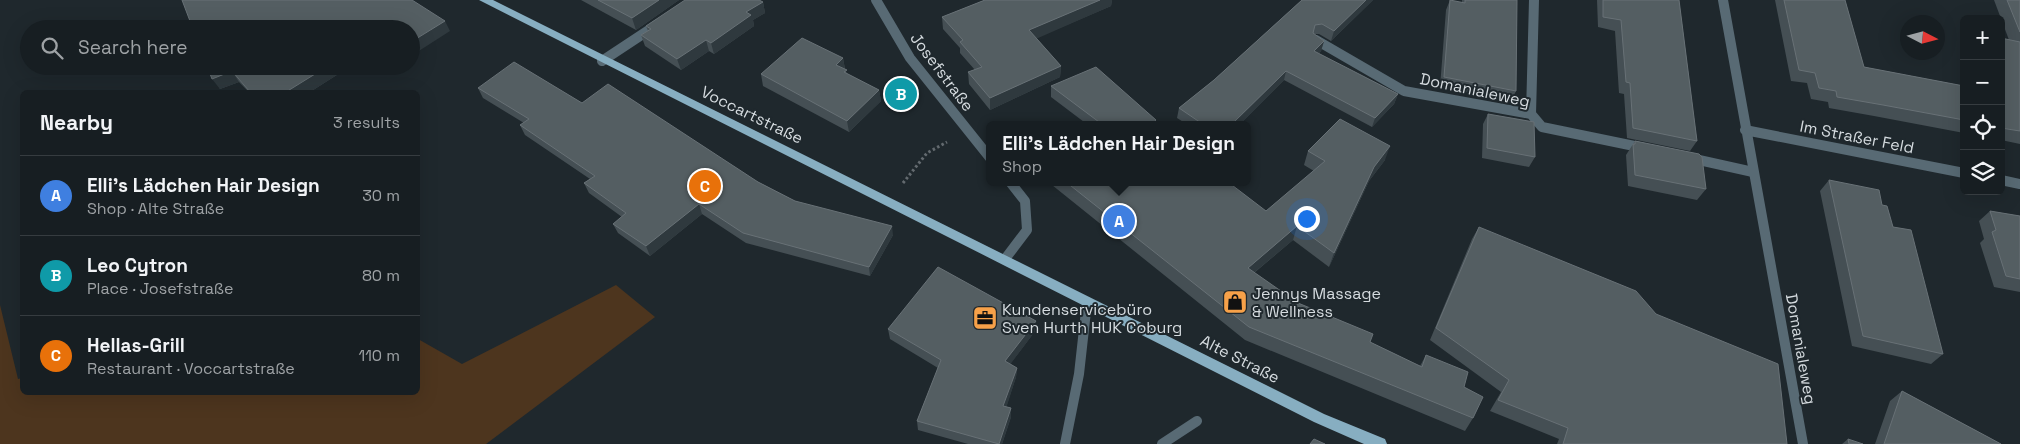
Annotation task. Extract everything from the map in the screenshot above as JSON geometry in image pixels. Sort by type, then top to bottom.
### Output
[{"type":"main road","name":"Voccartstraße","points":[[484,0],[602,61],[1005,259]]},
{"type":"main road","name":"Alte Straße","points":[[1005,259],[1319,418],[1380,444]]},
{"type":"street","name":"Josefstraße","points":[[876,0],[910,58],[986,153]]},
{"type":"street","points":[[1531,114],[1534,0]]},
{"type":"street","name":"Domanialeweg","points":[[1723,0],[1803,444]]},
{"type":"street","points":[[602,61],[668,16]]},
{"type":"street","name":"Domanialeweg","points":[[1316,40],[1404,91],[1531,114],[1542,126],[1657,151]]},
{"type":"street","name":"Im Straßer Feld","points":[[1745,130],[1960,172]]},
{"type":"street","points":[[1676,155],[1753,172]]},
{"type":"street","points":[[2005,181],[2020,184]]},
{"type":"street","points":[[1005,259],[1027,230],[1026,201],[1013,186]]},
{"type":"street","points":[[1065,444],[1077,390],[1087,302]]},
{"type":"street","points":[[1162,444],[1197,421]]},
{"type":"path","points":[[889,202],[927,153],[969,132]]},
{"type":"shaded area","points":[[616,285],[655,317],[486,444],[0,444],[0,305],[18,379],[20,378],[20,395],[420,395],[420,340],[462,364]]},
{"type":"building","points":[[182,0],[412,0],[445,21],[420,36],[420,20],[190,20]]},
{"type":"building","points":[[598,0],[659,0],[632,18]]},
{"type":"building","points":[[685,0],[759,0],[763,2],[746,12],[751,15],[711,43],[706,40],[677,59],[641,35],[651,29],[646,26]]},
{"type":"building","points":[[985,0],[1100,0],[1029,30],[1061,66],[990,98],[968,72],[982,67],[960,42],[963,40],[942,17]]},
{"type":"building","points":[[1302,0],[1366,0],[1334,31],[1322,24],[1315,25],[1313,33],[1324,41],[1314,51],[1398,94],[1375,118],[1286,71],[1235,121],[1198,121],[1179,108],[1214,80]]},
{"type":"building","points":[[1450,0],[1465,3],[1465,0],[1517,0],[1516,91],[1444,77]]},
{"type":"building","points":[[1603,0],[1679,0],[1697,141],[1633,128],[1630,83],[1626,82],[1621,20],[1603,17]]},
{"type":"building","points":[[1784,0],[1845,0],[1864,67],[1960,85],[1960,119],[1837,97],[1836,91],[1819,88],[1815,73],[1799,70]]},
{"type":"building","points":[[2007,0],[2020,0],[2020,32]]},
{"type":"building","points":[[802,38],[843,58],[836,65],[847,70],[844,72],[879,90],[847,121],[761,74]]},
{"type":"building","points":[[2005,39],[2020,42],[2020,131],[2005,129]]},
{"type":"building","points":[[514,62],[582,103],[608,84],[758,182],[795,201],[892,226],[869,267],[743,233],[699,204],[646,246],[613,224],[626,213],[584,183],[595,176],[520,125],[529,119],[478,88]]},
{"type":"building","points":[[1096,67],[1156,120],[1098,121],[1051,86]]},
{"type":"building","points":[[210,75],[222,75],[212,79]]},
{"type":"building","points":[[235,75],[313,75],[289,90],[248,90]]},
{"type":"building","points":[[1488,114],[1534,122],[1535,157],[1487,148]]},
{"type":"building","points":[[1340,119],[1390,146],[1374,167],[1334,253],[1297,226],[1248,268],[1298,303],[1373,334],[1370,342],[1422,367],[1426,355],[1468,372],[1464,387],[1483,397],[1473,418],[1249,327],[1071,186],[1233,186],[1266,211],[1325,161],[1308,151]]},
{"type":"building","points":[[1635,141],[1699,154],[1702,157],[1706,189],[1635,175],[1633,144],[1635,144]]},
{"type":"building","points":[[1829,180],[1879,190],[1882,205],[1887,206],[1893,227],[1911,230],[1943,354],[1863,336]]},
{"type":"building","points":[[1990,211],[2020,216],[2020,279],[2006,276],[1992,232],[1996,230]]},
{"type":"building","points":[[1479,227],[1636,291],[1656,314],[1778,364],[1787,444],[1563,444],[1568,428],[1498,400],[1509,380],[1436,328]]},
{"type":"building","points":[[938,267],[1036,321],[1005,361],[1017,368],[1003,406],[1011,408],[999,444],[917,421],[941,360],[888,329]]},
{"type":"building","points":[[1902,391],[2001,444],[1884,444]]},
{"type":"building","points":[[1314,439],[1325,444],[1310,444]]},
{"type":"building","points":[[1848,439],[1863,444],[1849,444]]},
{"type":"place","name":"Leo Cytron","points":[[901,94]]},
{"type":"place","name":"Hellas-Grill","points":[[705,186]]},
{"type":"place","name":"Elli's Lädchen Hair Design","points":[[1119,221]]},
{"type":"place","name":"Jennys Massage & Wellness","points":[[1235,302]]},
{"type":"place","name":"Kundenservicebüro Sven Hurth HUK Coburg","points":[[985,318]]}]
